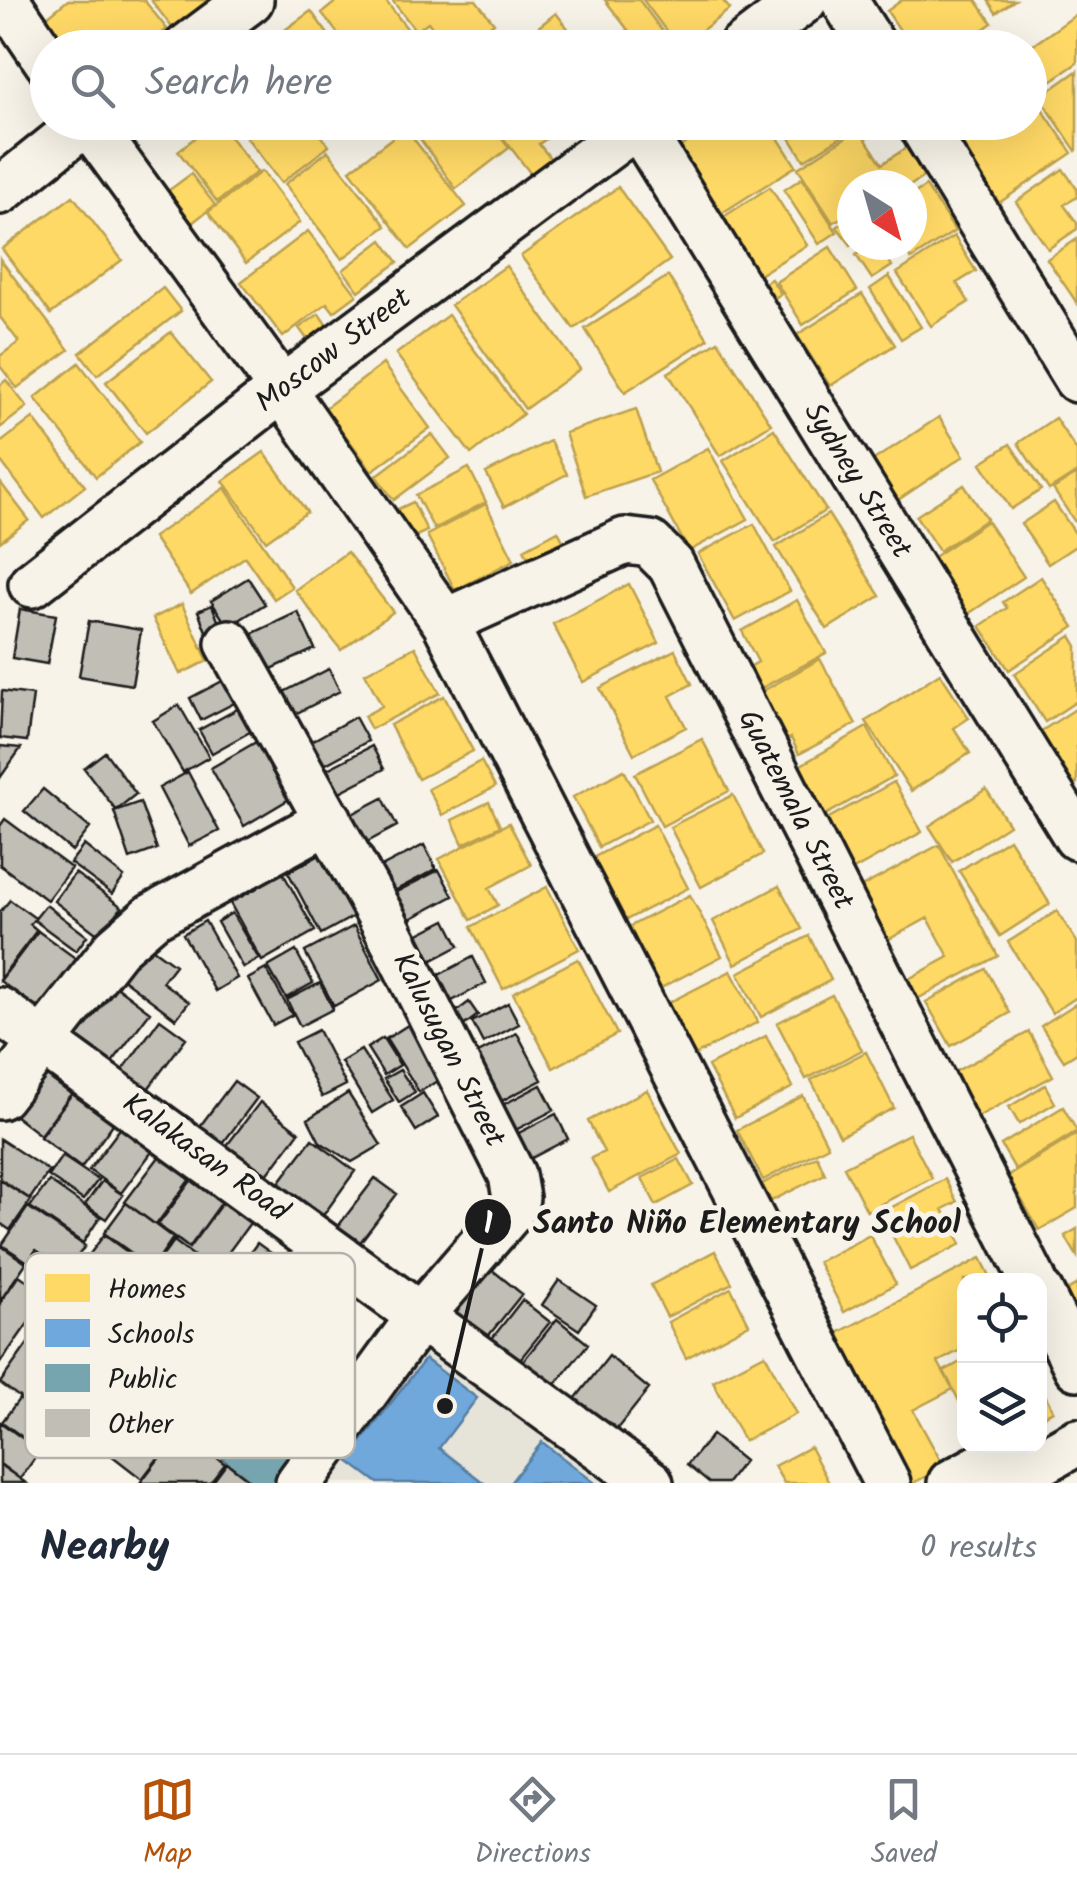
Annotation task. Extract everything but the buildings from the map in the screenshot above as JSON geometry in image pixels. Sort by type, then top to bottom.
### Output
[{"type":"street","points":[[6,0],[30,35]]},
{"type":"street","points":[[210,30],[250,0]]},
{"type":"street","points":[[764,30],[804,0]]},
{"type":"street","points":[[844,0],[863,30]]},
{"type":"street","points":[[0,190],[64,140]]},
{"type":"street","points":[[100,140],[282,388],[445,622],[888,1483]]},
{"type":"street","name":"Moscow Street","points":[[32,584],[282,388],[617,140]]},
{"type":"street","name":"Sydney Street","points":[[649,140],[1077,837]]},
{"type":"street","points":[[931,140],[1077,379]]},
{"type":"street","name":"Guatemala Street","points":[[445,622],[625,541],[650,544],[671,565],[1029,1273]]},
{"type":"street","name":"Kalusugan Street","points":[[229,643],[329,820],[454,1059],[516,1190],[510,1211],[497,1230],[421,1316],[355,1406]]},
{"type":"street","points":[[0,1096],[116,948],[152,917],[329,820]]},
{"type":"street","name":"Kalakasan Road","points":[[0,1011],[334,1253]]},
{"type":"street","name":"Kalakasan Road","points":[[355,1268],[650,1483]]},
{"type":"street","points":[[1047,1307],[1077,1367]]},
{"type":"street","points":[[1047,1431],[1077,1414]]},
{"type":"street","points":[[1004,1483],[1077,1442]]},
{"type":"street","points":[[952,1483],[1007,1453]]},
{"type":"street","name":"Kalusugan Street","points":[[299,1483],[317,1458]]},
{"type":"shaded area","points":[[423,1329],[626,1483],[308,1483],[327,1458],[355,1458],[355,1420]]},
{"type":"place","name":"Santo Niño Elementary School","points":[[445,1406]]}]
